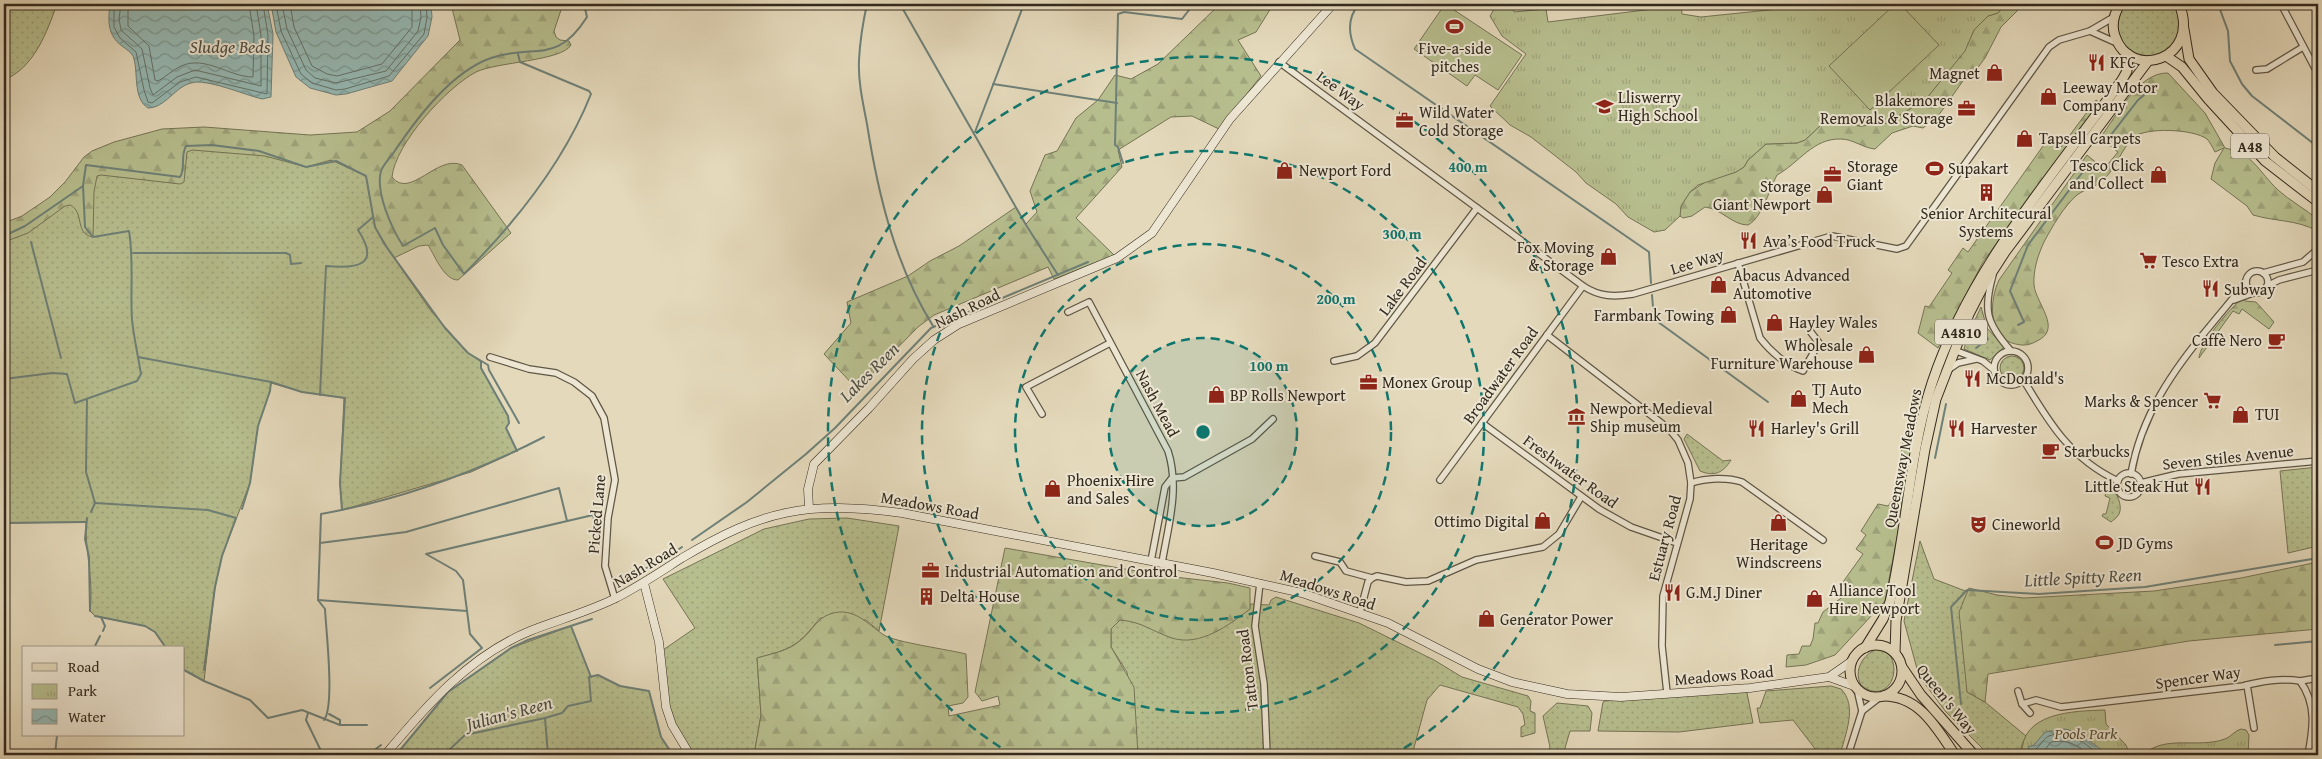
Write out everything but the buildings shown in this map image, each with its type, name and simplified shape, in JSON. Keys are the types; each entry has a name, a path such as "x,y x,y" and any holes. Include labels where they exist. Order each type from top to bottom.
{"main road":[{"name":"A48","path":"2179,4 2184,17 2184,29 2190,59 2213,93 2317,199"},
{"path":"2117,9 2114,35 2118,43 2128,54 2148,61 2166,56 2180,42 2184,29"},
{"name":"Queensway Meadows","path":"1865,648 1883,619 1890,602 1920,426 1932,382 1953,330 1966,303 2013,228 2122,80 2127,71 2128,54"},
{"name":"A48","path":"2166,56 2182,67 2208,100 2259,155 2317,199"},
{"name":"Queensway Meadows","path":"1897,657 1896,620 1925,449 1943,376 1969,314 1995,268 2148,61"},
{"path":"1881,646 1897,657 1902,668 1899,684 1894,690 1882,697 1872,697 1856,687 1851,678 1852,661 1865,648 1881,646"},
{"name":"Queen's Way","path":"1897,657 1906,675 1921,695 1974,755"},
{"name":"Queen's Way","path":"1882,697 1896,696 1913,703 1926,715 1955,755"}],"street":[{"name":"Nash Road","path":"385,755 435,697 461,673 495,648 529,631 584,612 615,598 739,527 784,512 809,508 808,489 814,464 869,408 913,359 934,340 959,324 1117,258 1152,233 1222,131 1279,62 1333,4"},
{"path":"2281,4 2318,74"},
{"name":"Lee Way","path":"1279,62 1583,286 1592,292 1618,297 1634,294 1832,236 1851,238 1898,249 1906,246 2049,48 2058,40 2090,31 2117,9"},
{"path":"2090,31 2118,43"},
{"path":"2256,70 2267,69 2303,47"},
{"name":"Lake Road","path":"1334,361 1356,356 1376,343 1477,208"},
{"path":"2131,474 2137,442 2153,406 2180,365 2253,272 2263,273 2303,262 2318,249"},
{"path":"1738,263 1760,338 1768,347 1797,369 1803,371 1819,343 1810,331"},
{"path":"1995,268 1988,292 1988,312 1991,326 2011,351 2018,353 2026,360 2028,370 2023,380 2014,384 2004,384 1997,378 1994,370 1995,362 1999,356 2011,351"},
{"path":"2230,303 2242,296 2263,291 2267,286 2278,280 2318,270"},
{"path":"2263,273 2268,280 2267,286"},
{"path":"2246,281 2248,289 2254,293"},
{"name":"Broadwater Road","path":"1440,480 1583,286"},
{"name":"Nash Mead","path":"1068,312 1089,302 1168,451 1172,463 1174,490 1162,563"},
{"path":"1953,330 1950,348 1978,359 1994,370"},
{"name":"Estuary Road","path":"1547,335 1669,428 1684,452 1691,483 1687,510 1669,569 1661,611 1667,693"},
{"path":"1042,414 1026,388 1110,343"},
{"name":"Picked Lane","path":"490,358 529,369 556,373 574,382 592,396 604,418 616,480 608,518 606,566 615,598"},
{"path":"1943,376 1958,363 1978,359"},
{"path":"2023,380 2074,452 2089,465 2118,482"},
{"path":"1172,478 1184,477 1252,439 1273,419"},
{"name":"Freshwater Road","path":"1482,424 1581,497 1616,519 1677,543"},
{"name":"Seven Stiles Avenue","path":"2141,483 2178,474 2318,462"},
{"path":"2125,474 2131,474 2138,477 2141,483 2137,495 2128,497 2119,492 2118,482 2125,474"},
{"name":"Nash Mead","path":"1151,561 1165,488 1172,478"},
{"path":"1691,483 1706,479 1729,479 1742,482 1824,540"},
{"path":"1360,612 1368,582 1377,576 1406,582 1428,581 1476,560 1543,547 1560,534 1581,497"},
{"name":"Meadows Road","path":"809,508 838,507 902,513 1162,563 1302,593 1360,612 1420,639 1478,669 1512,682 1567,694 1621,697 1750,688 1829,677 1852,661"},
{"path":"1315,556 1340,562 1346,571 1372,578"},
{"path":"644,583 659,642 666,707 672,724 690,755"},
{"name":"Tatton Road","path":"1260,583 1255,626 1264,684 1267,755"},
{"name":"Meadows Road","path":"1829,677 1856,687"},
{"name":"Spencer Way","path":"2022,704 2036,700 2061,707 2247,685 2285,678 2300,680 2318,678"},
{"path":"2300,680 2310,702 2316,737 2308,755"},
{"path":"2247,685 2254,728"},
{"path":"1848,755 1862,711 1856,687"},
{"path":"2018,692 2022,704 2030,713"},
{"path":"1862,711 1882,697"}],"green space":[{"path":"4,4 57,4 38,48 24,67 4,80"},
{"path":"451,4 563,4 554,31 556,37 560,40 569,41 571,45 555,55 485,69 464,79 437,103 412,133 402,149 395,164 392,177 399,183 415,180 443,165 453,163 462,165 511,233 458,280 453,279 444,272 428,245 419,246 394,258 375,227 366,176 331,160 306,167 265,156 192,150 187,152 184,182 180,184 97,176 94,192 93,237 84,232 75,208 70,205 65,206 28,233 4,242 4,223 22,216 50,197 65,182 84,157 92,151 114,142 162,129 204,127 310,135 357,132 390,111 460,40"},
{"path":"1220,4 1268,4 1271,8 1256,32 1238,40 1261,76 1219,129 1192,116 1171,117 1118,150 1122,167 1076,218 1114,255 1054,279 1048,267 934,315 918,327 857,389 824,354 851,323 847,302 908,276 930,261 959,246 1016,207 1026,224 1037,212 1030,191 1045,155 1057,151 1076,118 1098,100 1115,75 1131,79 1158,64"},
{"name":"Five-a-side pitches","path":"1445,4 1522,55 1498,90 1475,75 1467,86 1414,49"},
{"path":"1492,4 1513,4 1514,12 1546,9 1548,22 1661,8 1661,4 1681,4 1682,14 1701,17 1827,4 2005,4 1998,13 1988,16 1974,30 1965,51 1926,99 1887,123 1861,126 1830,122 1822,124 1805,140 1797,143 1766,144 1748,160 1744,167 1736,172 1698,185 1690,192 1681,206 1680,216 1665,230 1654,232 1628,217 1616,204 1586,183 1576,172 1531,137 1510,125 1490,106 1526,54 1502,36 1490,16 1493,11"},
{"path":"1895,4 1900,4 1939,45 1870,110 1829,66"},
{"path":"2005,4 2024,4 2001,27 1985,58 1973,74 1965,78 1938,116 1923,128 1913,126 1892,133 1875,149 1850,140 1841,139 1831,140 1814,147 1777,175 1761,210 1748,225 1705,207 1692,216 1683,218 1680,216 1681,206 1690,192 1707,181 1736,172 1744,167 1748,160 1766,144 1797,143 1805,140 1822,124 1830,122 1861,126 1887,123 1926,99 1964,51 1974,30 1988,16 1998,13"},
{"path":"2124,4 2173,4 2180,25 2177,41 2165,52 2150,56 2135,53 2123,44 2118,28"},
{"path":"2168,73 2205,113 2225,148 2243,154 2255,164 2278,190 2318,220 2318,231 2301,224 2253,215 2247,206 2211,179 2215,163 2224,148 2215,152 2207,139 2181,131 2170,130 2140,134 2129,142 2108,175 2097,184 2077,195 2059,217 2044,242 2034,274 2034,285 2046,316 2048,330 2044,336 2034,343 2019,345 2012,343 1998,332 1993,315 1994,297 1999,280 2087,155 2104,169 2118,152 2100,138 2129,97 2147,80 2157,75"},
{"path":"2096,100 2100,103 1983,262 1938,348 1918,333 1925,306 1929,307 1952,273 1948,270 1963,248 1968,252 2048,139 2061,147"},
{"path":"186,146 336,161 366,176 375,227 385,245 431,311 468,353 481,362 481,368 508,416 509,423 506,428 517,451 471,472 342,510 340,483 344,398 302,392 271,383 258,426 250,483 222,556 215,587 204,681 185,671 185,646 165,646 155,632 145,626 95,616 90,611 91,589 86,522 4,523 4,236 25,226 86,165"},
{"path":"2243,298 2245,301 2256,302 2274,322 2269,329 2242,309 2239,314 2233,311 2199,358 2210,335 2231,309"},
{"path":"1981,307 1987,328 2004,347 1990,360 1964,349 1967,337"},
{"path":"2012,356 2021,359 2024,368 2021,377 2012,380 2003,377 2000,368 2003,359"},
{"path":"1919,409 1919,421 1885,601 1835,655 1806,665 1786,667 1787,655 1799,654 1802,646 1810,646 1815,623 1818,623 1823,612 1854,588 1843,582 1863,554 1856,549 1866,535 1861,531 1878,504 1888,506 1894,498 1903,441"},
{"path":"1687,434 1723,461 1731,460 1718,473 1710,474 1700,471 1684,439"},
{"path":"2318,467 2318,546 2288,553 2280,471"},
{"path":"2111,487 2120,504 2120,511 2111,522 2102,516 2106,514 2110,498 2105,496 2106,491"},
{"path":"847,518 899,526 879,631 866,620 820,618 800,641 787,649 757,658 761,715 754,755 694,755 670,714 663,650 695,628 663,579 764,529 809,519"},
{"path":"1920,541 1934,579 1968,592 1967,692 1985,702 2026,736 2021,747 2022,755 1989,755 1946,712 1919,676 1904,621"},
{"path":"1005,548 1165,576 1228,583 1250,588 1250,609 1214,633 1193,640 1172,638 1128,621 1120,620 1111,629 1111,647 1134,687 1138,755 754,755 761,715 757,658 792,646 806,636 825,616 839,612 846,612 860,617 890,638 966,654 968,697 963,703 948,706 949,716 1000,705 998,696 982,701 975,692"},
{"path":"2318,562 2318,629 2189,641 1988,674 1985,702 1967,692 1959,612 1969,588 1997,595 2024,598 2154,591 2241,578"},
{"path":"1276,597 1359,623 1434,660 1462,677 1528,696 1531,701 1530,711 1535,713 1535,733 1521,737 1521,727 1525,725 1523,714 1518,707 1440,685 1427,700 1412,755 1138,755 1127,672 1111,647 1111,629 1120,620 1138,621 1172,638 1217,631 1250,609 1250,604 1269,605 1271,600"},
{"path":"571,626 591,677 598,675 620,686 649,691 661,737 673,755 396,755 448,692 511,648"},
{"path":"1877,649 1888,652 1894,669 1890,684 1878,691 1870,690 1861,685 1858,674 1861,664 1867,655"},
{"path":"1831,686 1841,689 1849,704 1849,721 1840,755 1815,755 1816,750 1793,720 1760,723 1757,708 1760,708 1766,691"},
{"path":"1747,693 1753,723 1679,732 1598,731 1603,702 1605,701"},
{"path":"1557,703 1588,706 1592,713 1590,731 1570,731 1563,755 1548,755 1550,747 1543,716"},
{"name":"Pools Park","path":"2105,710 2106,724 2126,745 2130,755 2022,755 2024,741 2030,730 2039,722 2065,713"},
{"name":"Pools Park","path":"2241,729 2246,730 2249,735 2248,755 2143,755 2161,745 2171,743 2214,742 2225,739"}],"water":[{"name":"Sludge Beds","path":"110,4 267,4 273,34 271,97 262,99 216,85 198,82 185,85 160,105 148,108 140,98 133,56 117,42 111,32 109,21"},
{"path":"271,4 431,4 432,17 428,36 392,81 336,95 310,88 296,77 276,32"},
{"path":"2065,729 2078,733 2113,755 2030,755 2028,747 2034,745 2045,732"}],"waterway":[{"path":"518,54 520,62 589,91 591,94 567,144 537,190 502,233 464,274 443,245 435,228 403,246 394,230 382,199 380,189 381,171 424,111 462,74 491,58 506,54 555,48 576,32 587,17 584,4"},
{"path":"867,4 860,46 859,76 877,177 898,254 908,279 933,326"},
{"path":"900,4 1026,225 1058,275"},
{"path":"975,132 1024,4"},
{"path":"1123,163 1118,147 1115,145 1118,14 1124,12 1182,19 1191,4"},
{"path":"1359,4 1352,15 1350,26 1355,49 1649,252 1651,283"},
{"name":"Little Spitty Reen","path":"2218,4 2228,31 2230,61 2242,84 2252,96 2318,147"},
{"path":"993,84 1117,103"},
{"path":"2151,90 2154,87"},
{"path":"2107,140 2144,95"},
{"path":"4,379 52,373 67,374 75,403 137,381 141,374 132,320 129,231 93,237 85,227 83,186 86,165 180,177 183,170 183,154 186,146 212,145 259,151 306,167 336,161 366,176 375,227 385,245 445,328 468,353 488,365 519,423"},
{"path":"2018,325 2024,322 2010,291 2028,245 2085,169"},
{"path":"4,236 25,226 83,186"},
{"path":"320,395 326,266 348,267 363,262 367,251 365,242 358,230 373,217"},
{"path":"31,242 61,358"},
{"path":"133,253 286,253 290,255 291,264 301,263"},
{"name":"Lakes Reen","path":"692,540 747,502 806,454 835,428 931,328 1088,262"},
{"path":"1652,295 1654,319 1768,402"},
{"path":"1976,348 1988,339"},
{"path":"138,357 271,382 302,392 345,398 340,483 342,510"},
{"path":"481,362 481,368 508,416 509,423 506,428 517,451"},
{"path":"242,509 250,483 258,426 270,391 271,382"},
{"path":"87,399 86,472 95,503 91,512"},
{"path":"1935,458 1946,404"},
{"path":"324,720 329,700 329,684 325,609 318,600 321,514 379,501 436,484 491,462 544,437"},
{"path":"320,543 406,532 559,488 567,521"},
{"path":"95,503 208,510 236,518 222,556 215,587 204,670"},
{"path":"430,688 482,648 470,634 463,580 456,571 426,554 593,515 598,536"},
{"path":"87,518 85,539 89,557 90,611"},
{"path":"4,523 86,522"},
{"path":"617,588 632,576 682,547"},
{"name":"Little Spitty Reen","path":"1961,704 1951,607 1967,590 2039,594 2145,587 2318,558"},
{"path":"318,600 467,611"},
{"path":"95,616 145,626 155,632 165,646"},
{"path":"101,617 105,626 103,631"},
{"path":"396,755 448,692 511,648 528,640 592,619"},
{"path":"571,626 591,677"},
{"path":"95,646 100,636"},
{"path":"2275,645 2318,641"},
{"path":"185,671 204,681 250,700 268,718 302,710 340,725 367,725"},
{"name":"Julian's Reen","path":"431,755 449,750 465,735 545,718 562,713 568,706 591,701 589,677 598,675 620,686 649,691 661,737 673,755"},
{"path":"308,713 306,720 323,755"},
{"path":"329,714 340,720 340,725"},
{"path":"545,718 548,755"},
{"path":"55,755 57,736"},
{"name":"Julian's Reen","path":"368,755 381,745"},
{"path":"934,753 945,755"}],"place":[{"name":"Five-a-side pitches","path":"1455,26"},
{"name":"KFC","path":"2096,62"},
{"name":"Magnet","path":"1994,73"},
{"name":"Leeway Motor Company","path":"2049,96"},
{"name":"Lliswerry High School","path":"1604,106"},
{"name":"Blakemores Removals & Storage","path":"1967,109"},
{"name":"Wild Water Cold Storage","path":"1405,121"},
{"name":"Tapsell Carpets","path":"2025,138"},
{"name":"Supakart","path":"1934,168"},
{"name":"Newport Ford","path":"1285,170"},
{"name":"Tesco Click and Collect","path":"2158,174"},
{"name":"Storage Giant","path":"1833,175"},
{"name":"Senior Architecural Systems","path":"1986,192"},
{"name":"Storage Giant Newport","path":"1825,195"},
{"name":"Ava’s Food Truck","path":"1749,241"},
{"name":"Fox Moving & Storage","path":"1608,256"},
{"name":"Tesco Extra","path":"2148,261"},
{"name":"Abacus Advanced Automotive","path":"1719,284"},
{"name":"Subway","path":"2210,289"},
{"name":"Farmbank Towing","path":"1728,315"},
{"name":"Hayley Wales","path":"1775,322"},
{"name":"Caffè Nero","path":"2276,340"},
{"name":"Wholesale Furniture Warehouse","path":"1867,354"},
{"name":"McDonald's","path":"1972,378"},
{"name":"Monex Group","path":"1368,382"},
{"name":"BP Rolls Newport","path":"1216,395"},
{"name":"TJ Auto Mech","path":"1798,398"},
{"name":"Marks & Spencer","path":"2212,401"},
{"name":"TUI","path":"2241,414"},
{"name":"Newport Medieval Ship museum","path":"1576,417"},
{"name":"Harley's Grill","path":"1757,428"},
{"name":"Harvester","path":"1957,428"},
{"name":"Starbucks","path":"2050,451"},
{"name":"Little Steak Hut","path":"2203,486"},
{"name":"Phoenix Hire and Sales","path":"1053,489"},
{"name":"Ottimo Digital","path":"1543,521"},
{"name":"Heritage Windscreens","path":"1779,522"},
{"name":"Cineworld","path":"1978,524"},
{"name":"JD Gyms","path":"2104,543"},
{"name":"Industrial Automation and Control","path":"931,571"},
{"name":"G.M.J Diner","path":"1672,592"},
{"name":"Delta House","path":"926,596"},
{"name":"Alliance Tool Hire Newport","path":"1815,599"},
{"name":"Generator Power","path":"1486,619"}]}
